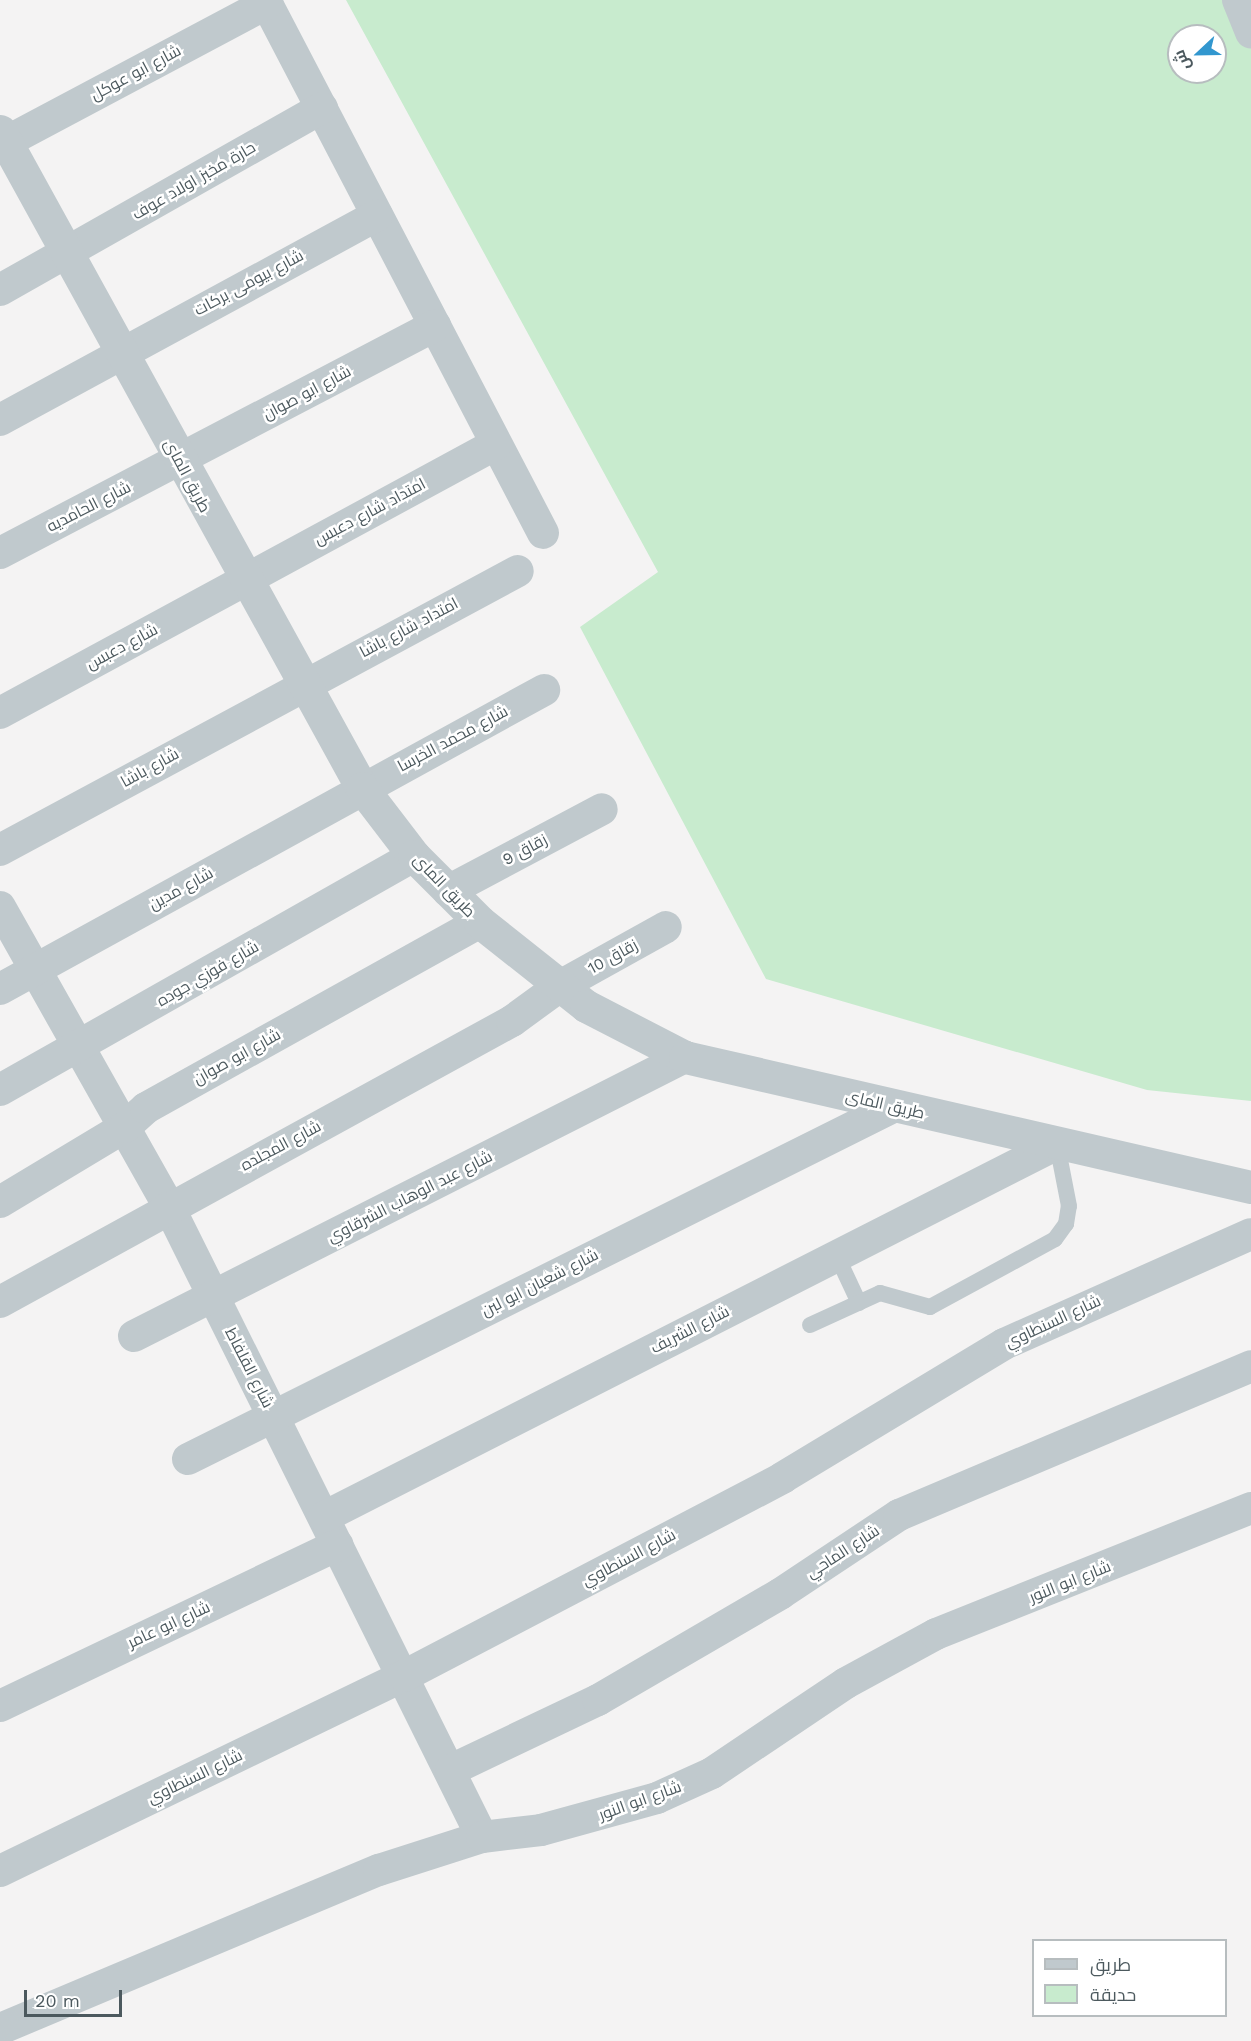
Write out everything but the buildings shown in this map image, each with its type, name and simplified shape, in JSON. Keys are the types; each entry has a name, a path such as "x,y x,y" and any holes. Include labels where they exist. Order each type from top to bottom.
{"street":[{"path":"1238,0 1251,33"},
{"path":"266,1 543,533"},
{"name":"شارع ابو عوكل","path":"5,147 266,1"},
{"name":"حارة مخبز اولاد عوف","path":"0,290 67,255 322,108"},
{"name":"طريق الماى","path":"5,147 121,351 300,685 362,788 414,856 480,922 560,987 614,1023 686,1057 893,1107 1251,1187"},
{"name":"شارع بيومى بركات","path":"0,420 121,351 377,214"},
{"name":"شارع ابو صوان","path":"179,460 435,326"},
{"name":"امتداد شارع دعبس","path":"245,580 496,444"},
{"name":"شارع الحامديه","path":"0,553 179,460"},
{"name":"امتداد شارع باشا","path":"300,685 518,571"},
{"name":"شارع دعبس","path":"0,712 245,580"},
{"name":"شارع باشا","path":"0,850 300,685"},
{"name":"شارع محمد الخرسا","path":"362,788 544,690"},
{"name":"شارع مدين","path":"0,989 362,788"},
{"name":"زقاق 9","path":"448,891 602,809"},
{"name":"شارع فوزي جوده","path":"0,1090 81,1047 414,856"},
{"name":"شارع القلفاط","path":"0,907 81,1047 169,1207 452,1770 482,1837"},
{"name":"شارع ابو صوان","path":"0,1202 125,1127 146,1108 480,922"},
{"name":"زقاق 10","path":"560,987 666,927"},
{"name":"شارع المجلده","path":"4,1291 169,1207 512,1022 560,987"},
{"name":"شارع عبد الوهاب الشرقاوي","path":"134,1336 686,1057"},
{"name":"شارع شعبان ابو لبن","path":"188,1458 893,1107"},
{"name":"شارع الشريف","path":"324,1517 1057,1144"},
{"name":"شارع السنطاوي","path":"0,1872 404,1676 782,1478 1004,1344 1251,1234"},
{"name":"شارع الماحي","path":"452,1770 598,1700 780,1594 899,1515 1251,1366"},
{"name":"شارع ابو النور","path":"0,2029 341,1884 482,1837 561,1825 657,1798 712,1773 846,1683 936,1634 1251,1508"},
{"name":"شارع ابو عامر","path":"0,1706 338,1545"}],"lane":[{"path":"810,1325 890,1292 930,1307 1055,1239 1066,1224 1069,1206 1057,1144"},
{"path":"837,1256 859,1303"}],"green space":[{"path":"346,0 1251,0 1251,1101 1147,1090 766,979 580,627 658,572"}]}
